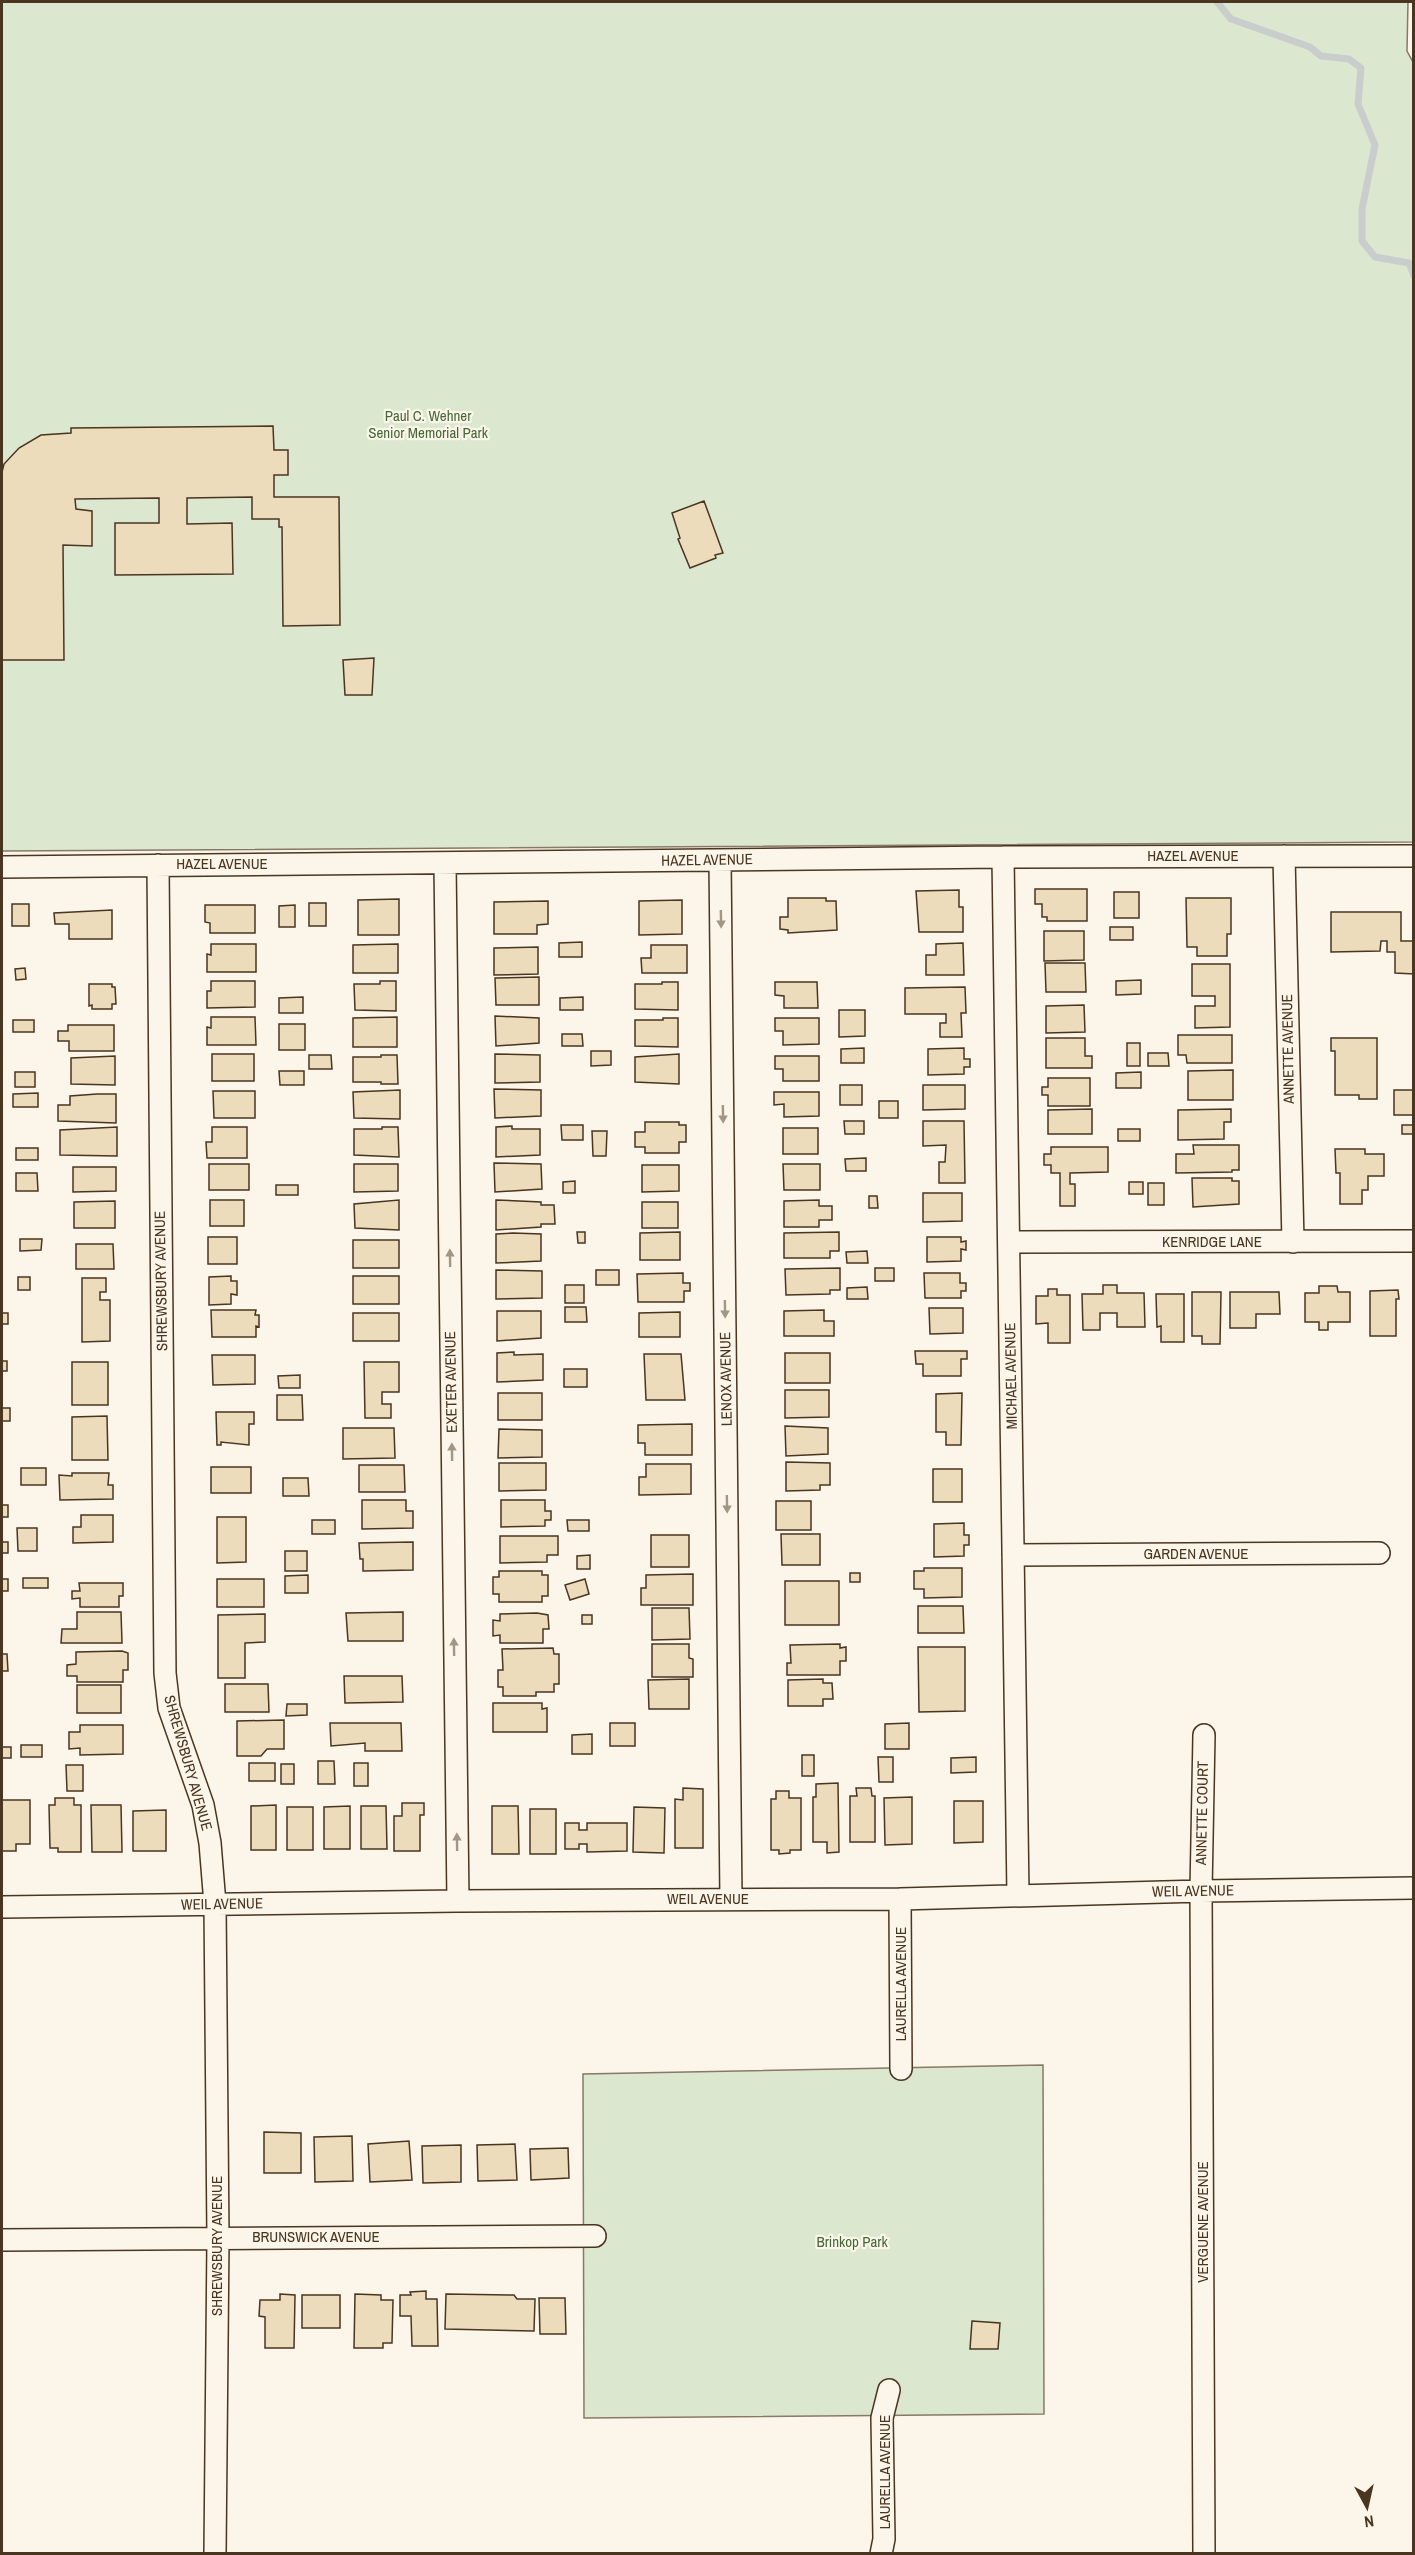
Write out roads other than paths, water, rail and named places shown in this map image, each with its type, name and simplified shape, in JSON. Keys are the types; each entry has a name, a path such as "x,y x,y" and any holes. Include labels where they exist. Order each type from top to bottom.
{"street":[{"name":"ANNETTE AVENUE","path":"1284,856 1293,1242"},
{"name":"HAZEL AVENUE","path":"2,867 1413,856"},
{"name":"MICHAEL AVENUE","path":"1003,858 1018,1895"},
{"name":"LENOX AVENUE","path":"720,860 731,1899"},
{"name":"EXETER AVENUE","path":"445,863 458,1901"},
{"name":"SHREWSBURY AVENUE","path":"158,865 165,1673 170,1708 203,1805 210,1843 215,1904 218,2238 215,2553"},
{"name":"KENRIDGE LANE","path":"1010,1242 1413,1241"},
{"name":"GARDEN AVENUE","path":"1013,1555 1379,1553"},
{"name":"ANNETTE COURT","path":"1201,1891 1204,1735"},
{"name":"WEIL AVENUE","path":"2,1907 458,1901 900,1899 1413,1888"},
{"name":"VERGUENE AVENUE","path":"1201,1891 1204,2553"},
{"name":"LAURELLA AVENUE","path":"900,1899 901,2069"},
{"name":"BRUNSWICK AVENUE","path":"2,2240 595,2236"},
{"name":"LAURELLA AVENUE","path":"881,2553 884,2539 882,2418 890,2390"}],"waterway":[{"path":"1217,2 1231,19 1310,47 1321,56 1349,59 1361,68 1358,104 1375,145 1362,209 1362,241 1375,257 1409,263 1414,276"}],"park label":[{"name":"Paul C. Wehner Senior Memorial Park","path":"428,424"},
{"name":"Brinkop Park","path":"852,2242"}]}
